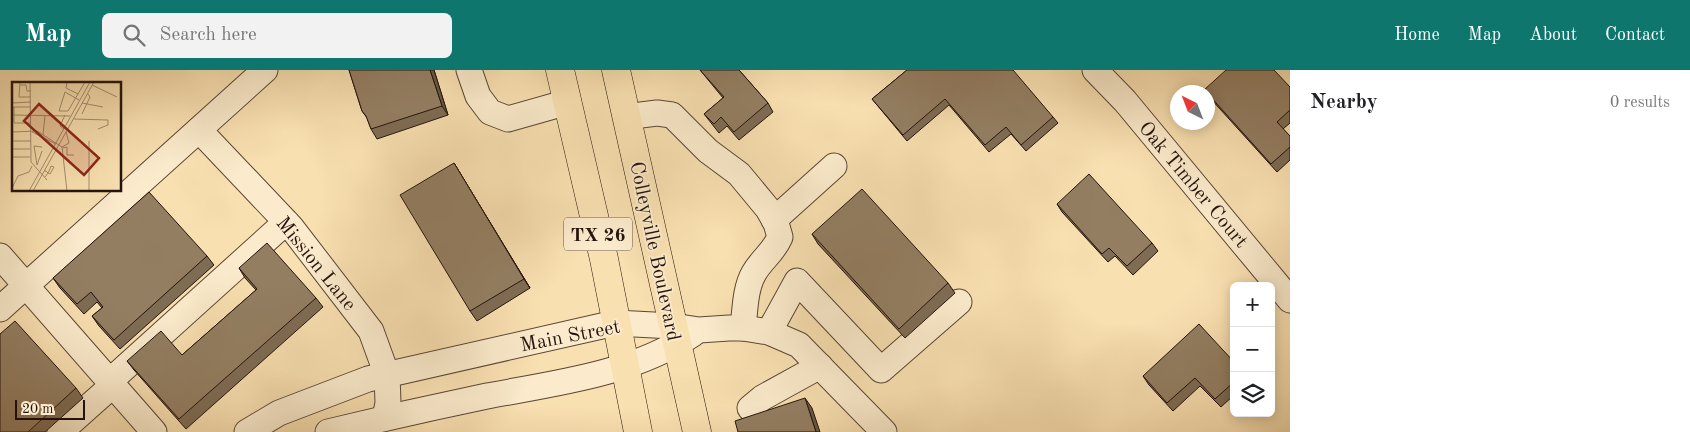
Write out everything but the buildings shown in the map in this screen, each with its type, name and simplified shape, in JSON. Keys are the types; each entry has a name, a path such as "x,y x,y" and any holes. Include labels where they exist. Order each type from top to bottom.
{"main road":[{"name":"TX 26","path":"560,70 604,259 615,323 638,432"},
{"name":"Colleyville Boulevard","path":"616,70 627,120 683,334 697,432"}],"street":[{"path":"0,309 265,70"},
{"path":"469,70 478,96 490,112 508,119 568,102"},
{"name":"Oak Timber Court","path":"1095,70 1125,101 1290,300"},
{"path":"627,120 641,115 658,113 672,115 708,151 738,174 768,209 780,237 774,250 753,275 747,294 743,328"},
{"name":"Mission Lane","path":"199,130 286,222 371,331 387,375 388,403 385,418"},
{"path":"774,220 834,166"},
{"path":"60,432 286,222"},
{"path":"0,256 154,432"},
{"path":"769,332 797,280 882,370 959,302"},
{"name":"Main Street","path":"247,432 279,413 368,379 615,323 683,334"},
{"path":"683,334 726,328 743,328 769,332 799,345 884,432"},
{"name":"Main Street","path":"328,432 432,407 581,378 625,367 683,334"},
{"path":"750,408 762,398 820,366"}]}
